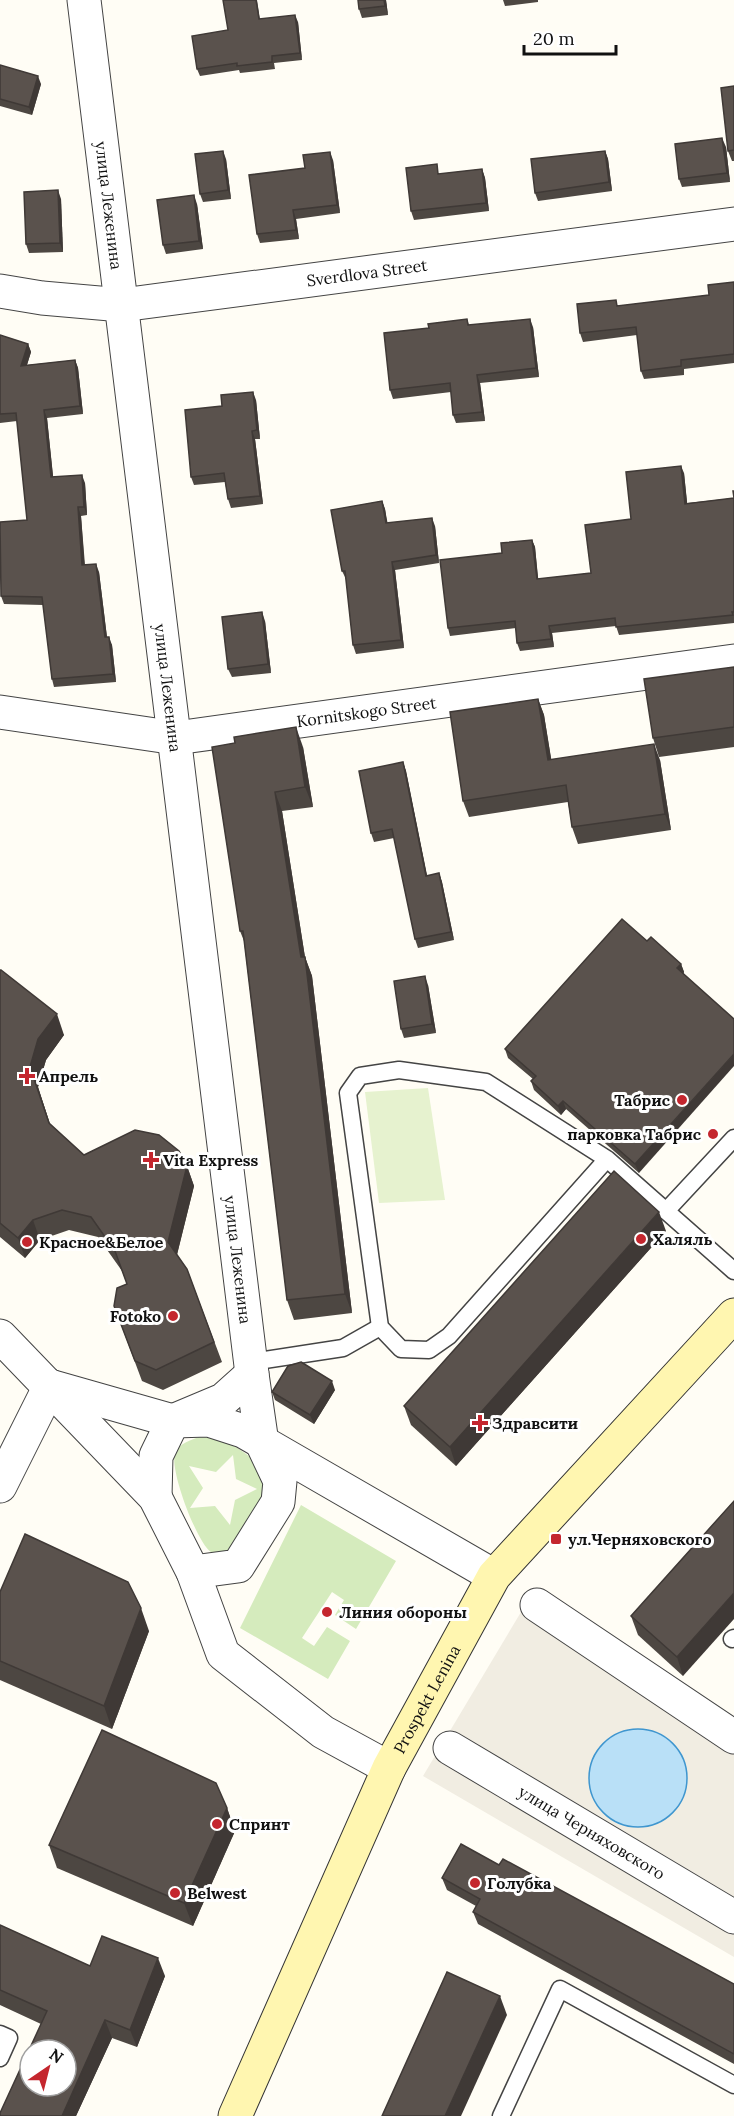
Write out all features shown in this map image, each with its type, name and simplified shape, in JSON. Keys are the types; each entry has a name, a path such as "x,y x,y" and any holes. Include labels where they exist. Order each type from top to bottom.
{"street":[{"name":"улица Леженина","path":"84,0 262,1443"},
{"name":"Sverdlova Street","path":"0,291 42,298 122,305 734,224"},
{"name":"Kornitskogo Street","path":"0,712 176,738 734,661"},
{"name":"Prospekt Lenina","path":"235,2116 388,1768 494,1576 734,1315"},
{"path":"0,1336 155,1497 193,1572 223,1654 323,1732 388,1768"},
{"path":"155,1497 156,1456 172,1421 223,1400 251,1368"},
{"path":"50,1386 172,1421 208,1420 243,1431 494,1576"},
{"path":"0,1486 50,1386"},
{"path":"193,1572 238,1566 278,1502 280,1481 262,1443"},
{"path":"537,1605 734,1737"},
{"name":"улица Черняховского","path":"450,1748 734,1917"}],"lane":[{"path":"607,1159 449,1336 429,1350 401,1349 380,1327 348,1093 360,1076 399,1070 486,1082 607,1159 734,1271"},
{"path":"666,1211 734,1138"},
{"path":"251,1368 343,1348 380,1327"},
{"path":"501,2116 560,1989 734,2085"},
{"path":"0,2034 9,2038 0,2058"}],"green space":[{"path":"428,1088 445,1200 379,1203 365,1092"},
{"path":"201,1436 219,1439 236,1447 252,1458 264,1472 264,1493 236,1547 220,1554 211,1552 205,1546 192,1521 176,1474 175,1453 183,1444","holes":["233,1455 236,1479 257,1489 235,1500 230,1525 215,1506 190,1508 203,1488 189,1466 216,1472"]},
{"path":"301,1505 396,1561 356,1629 335,1615 344,1600 332,1592 302,1638 314,1646 327,1627 350,1641 328,1679 240,1628"}],"shaded area":[{"path":"536,1587 734,1720 734,1957 423,1776"}],"water":[{"path":"638,1729 648,1730 665,1737 679,1751 686,1768 686,1788 679,1805 665,1819 648,1826 638,1827 628,1826 611,1819 597,1805 590,1788 589,1778 590,1768 597,1751 611,1737 628,1730"}],"building":[{"path":"223,0 256,0 259,19 295,15 300,53 272,56 272,62 237,66 237,63 197,69 192,36 228,30"},
{"path":"358,0 384,0 385,6 359,9"},
{"path":"0,65 38,76 29,107 0,99"},
{"path":"734,86 734,150 728,151 721,88"},
{"path":"722,138 727,173 679,179 675,144"},
{"path":"223,151 228,190 200,194 195,154"},
{"path":"605,151 609,182 535,193 531,159"},
{"path":"330,152 337,205 293,210 296,230 257,234 249,175 305,168 303,155"},
{"path":"437,164 438,174 482,169 486,203 411,211 406,168"},
{"path":"58,190 60,243 26,244 24,192"},
{"path":"194,195 199,241 163,245 157,200"},
{"path":"734,282 734,354 681,360 681,366 641,371 636,327 580,333 577,304 616,300 617,306 709,295 708,285"},
{"path":"467,319 468,325 530,319 536,368 477,375 482,412 453,415 450,383 390,390 384,333 429,328 428,324"},
{"path":"0,335 28,344 21,366 75,360 80,406 44,410 51,477 82,475 84,507 78,507 82,565 96,564 105,637 109,637 113,674 52,679 42,597 1,596 0,522 27,520 16,413 0,414"},
{"path":"253,392 257,430 252,431 260,496 228,499 224,473 191,477 185,410 222,406 221,395"},
{"path":"681,466 685,504 734,498 733,615 616,627 615,618 549,626 551,639 517,643 515,621 448,628 440,560 502,553 501,543 532,540 537,579 591,573 585,525 631,519 626,472"},
{"path":"382,501 386,523 432,518 436,555 392,562 401,640 353,645 345,571 342,571 331,510"},
{"path":"262,612 268,664 228,669 222,617"},
{"path":"734,667 734,727 653,738 644,679"},
{"path":"538,699 548,760 654,744 665,814 572,827 566,785 463,801 450,712"},
{"path":"296,727 305,787 275,792 301,957 305,957 345,1294 287,1300 243,931 240,931 212,747 235,743 234,737"},
{"path":"403,762 426,876 439,873 451,932 415,939 392,829 371,833 359,771"},
{"path":"622,919 647,941 651,937 681,964 677,968 734,1019 734,1054 635,1164 563,1101 558,1106 531,1081 536,1076 505,1049"},
{"path":"0,970 57,1014 38,1039 30,1067 49,1123 84,1155 135,1130 159,1135 179,1151 187,1166 168,1242 187,1269 214,1342 156,1370 135,1361 114,1306 117,1288 127,1284 115,1251 91,1217 62,1210 33,1220 18,1238 0,1223"},
{"path":"425,976 432,1024 401,1029 394,981"},
{"path":"614,1171 659,1212 450,1447 404,1406"},
{"path":"301,1362 332,1381 310,1415 272,1392 288,1366"},
{"path":"734,1501 734,1593 677,1657 631,1616"},
{"path":"25,1534 128,1582 141,1608 104,1706 0,1661 0,1592"},
{"path":"102,1730 216,1783 227,1808 184,1903 49,1845"},
{"path":"461,1844 499,1865 503,1859 734,1984 734,2054 473,1912 480,1899 442,1878"},
{"path":"0,1925 90,1966 102,1936 158,1958 130,2030 105,2020 78,2080 78,2038 35,2038 47,2011 0,1990"},
{"path":"447,1972 500,1996 445,2116 382,2116"},
{"path":"18,2074 18,2098 70,2098 62,2116 0,2116"}],"place":[{"name":"Апрель","path":"27,1076"},
{"name":"Табрис","path":"682,1100"},
{"name":"парковка Табрис","path":"713,1134"},
{"name":"Vita Express","path":"151,1160"},
{"name":"Халяль","path":"641,1239"},
{"name":"Красное&Белое","path":"27,1242"},
{"name":"Fotoko","path":"173,1316"},
{"name":"Здравсити","path":"480,1423"},
{"name":"ул.Черняховского","path":"556,1539"},
{"name":"Линия обороны","path":"327,1612"},
{"name":"Спринт","path":"217,1824"},
{"name":"Голубка","path":"475,1883"},
{"name":"Belwest","path":"175,1893"}]}
